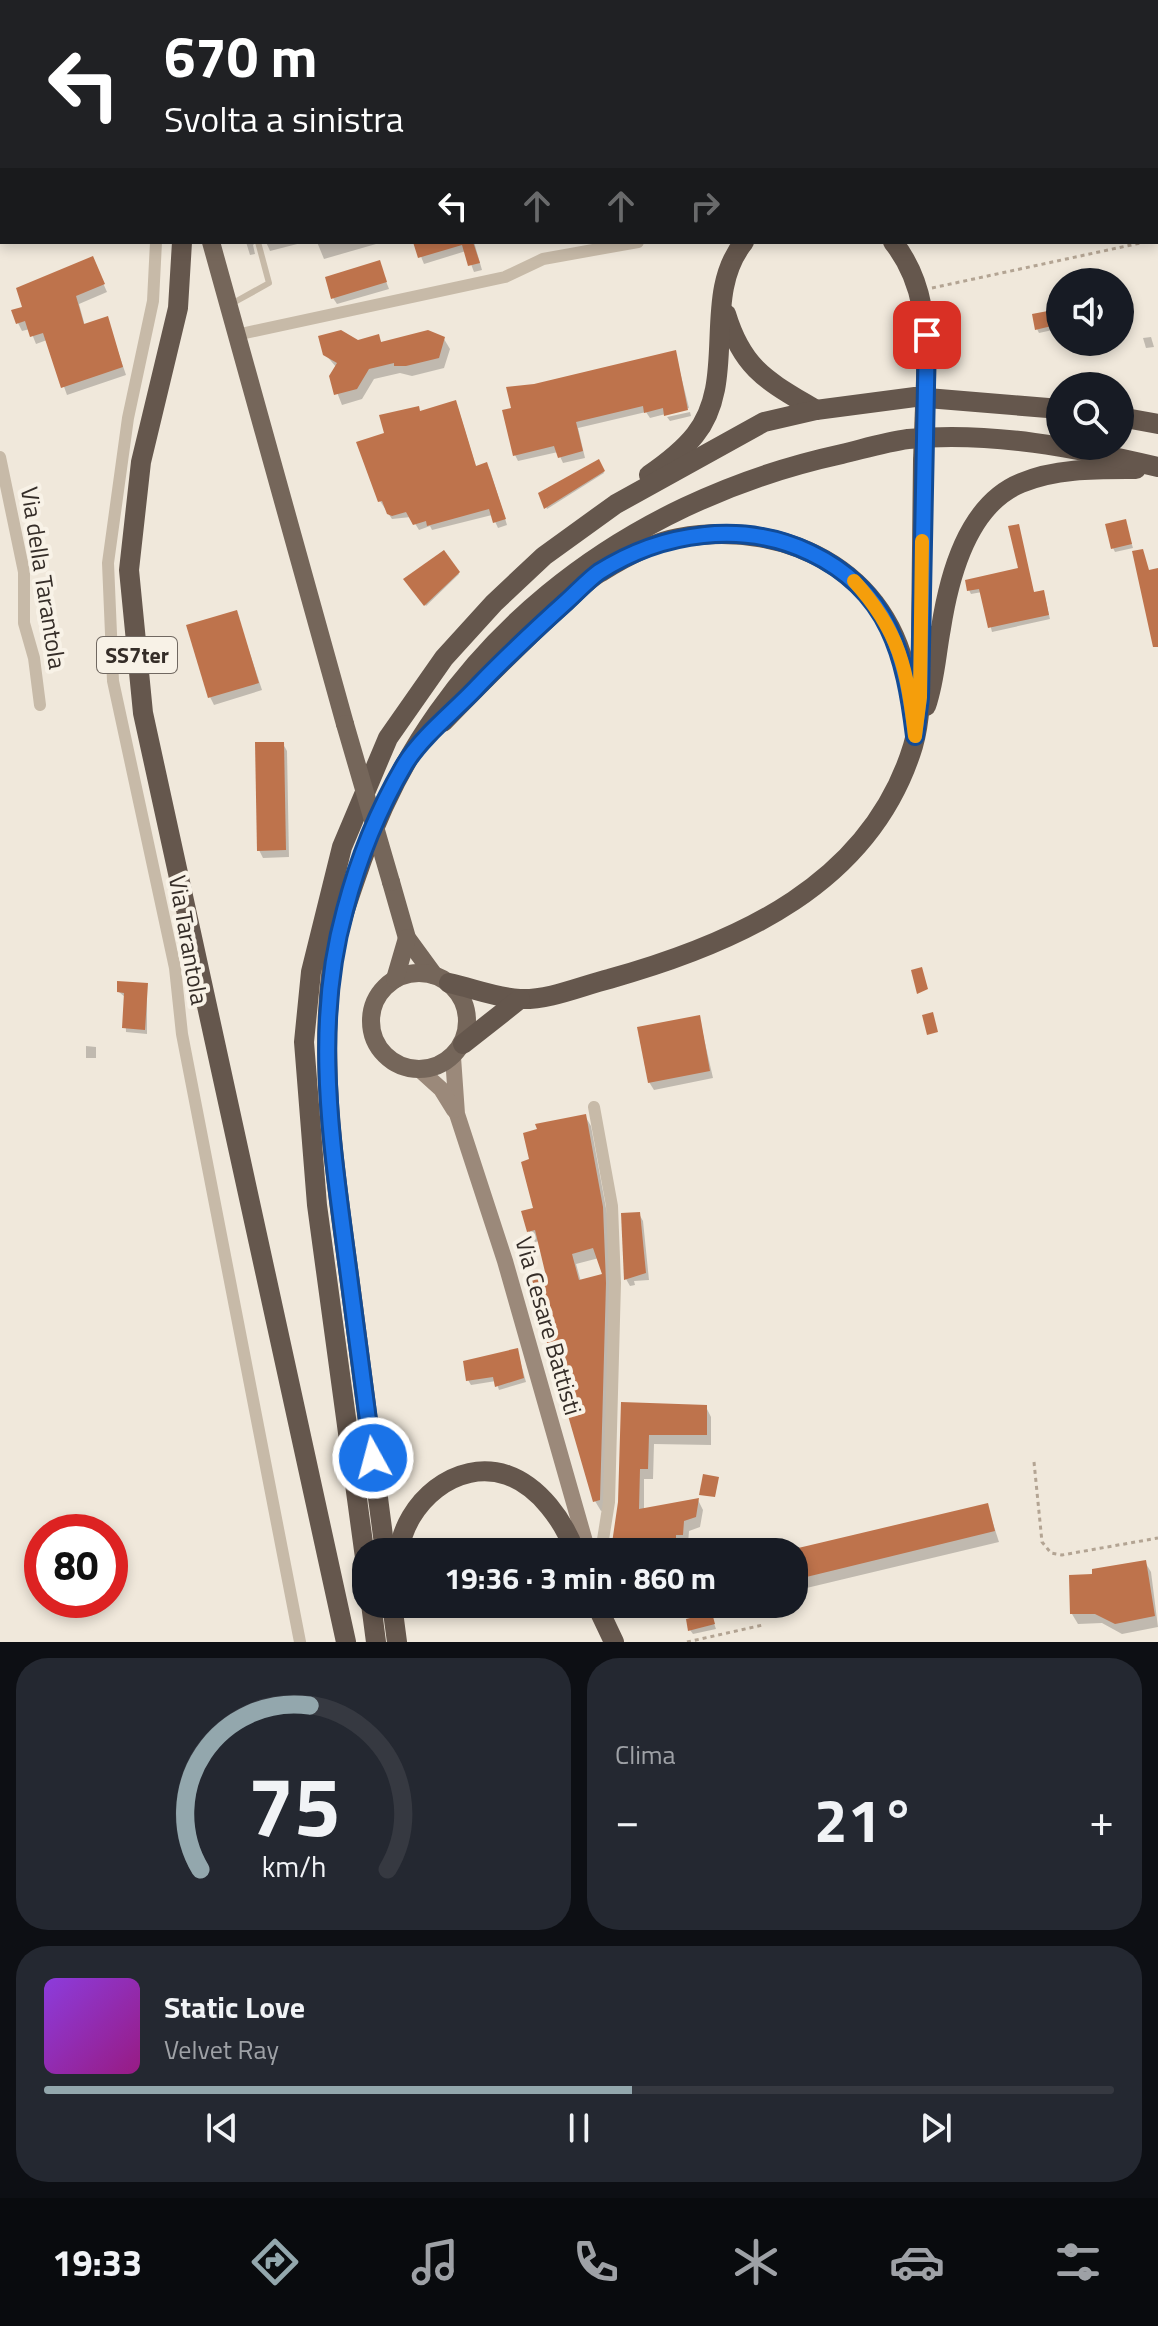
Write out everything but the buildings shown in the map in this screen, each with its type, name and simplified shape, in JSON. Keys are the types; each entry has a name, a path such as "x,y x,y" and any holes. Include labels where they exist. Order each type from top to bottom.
{"highway":[{"name":"SS7ter","path":"182,244 178,308 141,462 129,570 143,713 346,1642"},
{"path":"362,1538 309,1133 304,1042 311,972 342,847 388,738 444,658 494,603 544,556 616,504 696,434 709,408 718,366 725,277 743,244"},
{"path":"895,244 906,259 919,288 927,335 920,697 915,736"},
{"path":"722,303 745,360 773,384 816,410"},
{"path":"616,504 764,422 816,410 915,397 1046,408"},
{"path":"1134,420 1158,424"},
{"path":"383,1538 325,1071 332,961 345,907 368,841 407,760 452,693 499,637 570,575 665,514 744,481 807,462 907,439 1018,440 1158,468"},
{"path":"442,979 520,999 550,995 670,959 763,921 797,900 843,862 874,830 892,799 933,685 954,567 973,527 1019,483 1080,469 1158,468"},
{"path":"407,760 520,643 599,572 674,538 724,532 762,536 794,544 841,567 880,609 909,679 915,736"},
{"path":"458,1050 520,999"},
{"path":"403,1538 412,1511 433,1490 454,1478 479,1472 506,1475 531,1488 554,1512 568,1538"},
{"path":"373,1618 376,1642"},
{"path":"394,1618 398,1642"},
{"path":"398,1642 399,1618"},
{"path":"603,1618 614,1642"}],"main road":[{"path":"212,244 407,938 460,995 467,1011 468,1028 458,1050 438,1066 420,1070 390,1060 372,1034 374,1003 395,979 407,938"},
{"path":"395,979 415,973 442,979"},
{"name":"Via Cesare Battisti","path":"457,1114 458,1050"},
{"name":"Via Cesare Battisti","path":"420,1070 441,1089 457,1114 505,1261 584,1538"},
{"path":"607,1618 614,1642"}],"street":[{"name":"Via Tarantola","path":"156,244 153,301 128,418 108,563 113,681 175,968 182,1034 300,1642"},
{"path":"236,335 505,277 543,259 627,244"},
{"name":"Via della Tarantola","path":"0,457 24,572 24,623 34,658 40,705"},
{"path":"594,1107 612,1206 615,1283 609,1502 603,1538"}],"lane":[{"path":"229,306 269,283 259,244"}],"path":[{"path":"932,288 1136,244"},
{"path":"1034,1462 1042,1542 1051,1553 1062,1555 1158,1538"},
{"path":"687,1642 763,1625"}],"slow traffic":[{"path":"854,581 880,609 901,658 909,679 915,736 920,697 922,541"}],"route":[{"path":"373,1458 331,1146 325,1071 332,961 345,907 368,841 389,794 407,760 520,643 599,572 674,538 724,532 762,536 794,544 841,567 880,609 909,679 915,736 920,697 927,335"}]}
